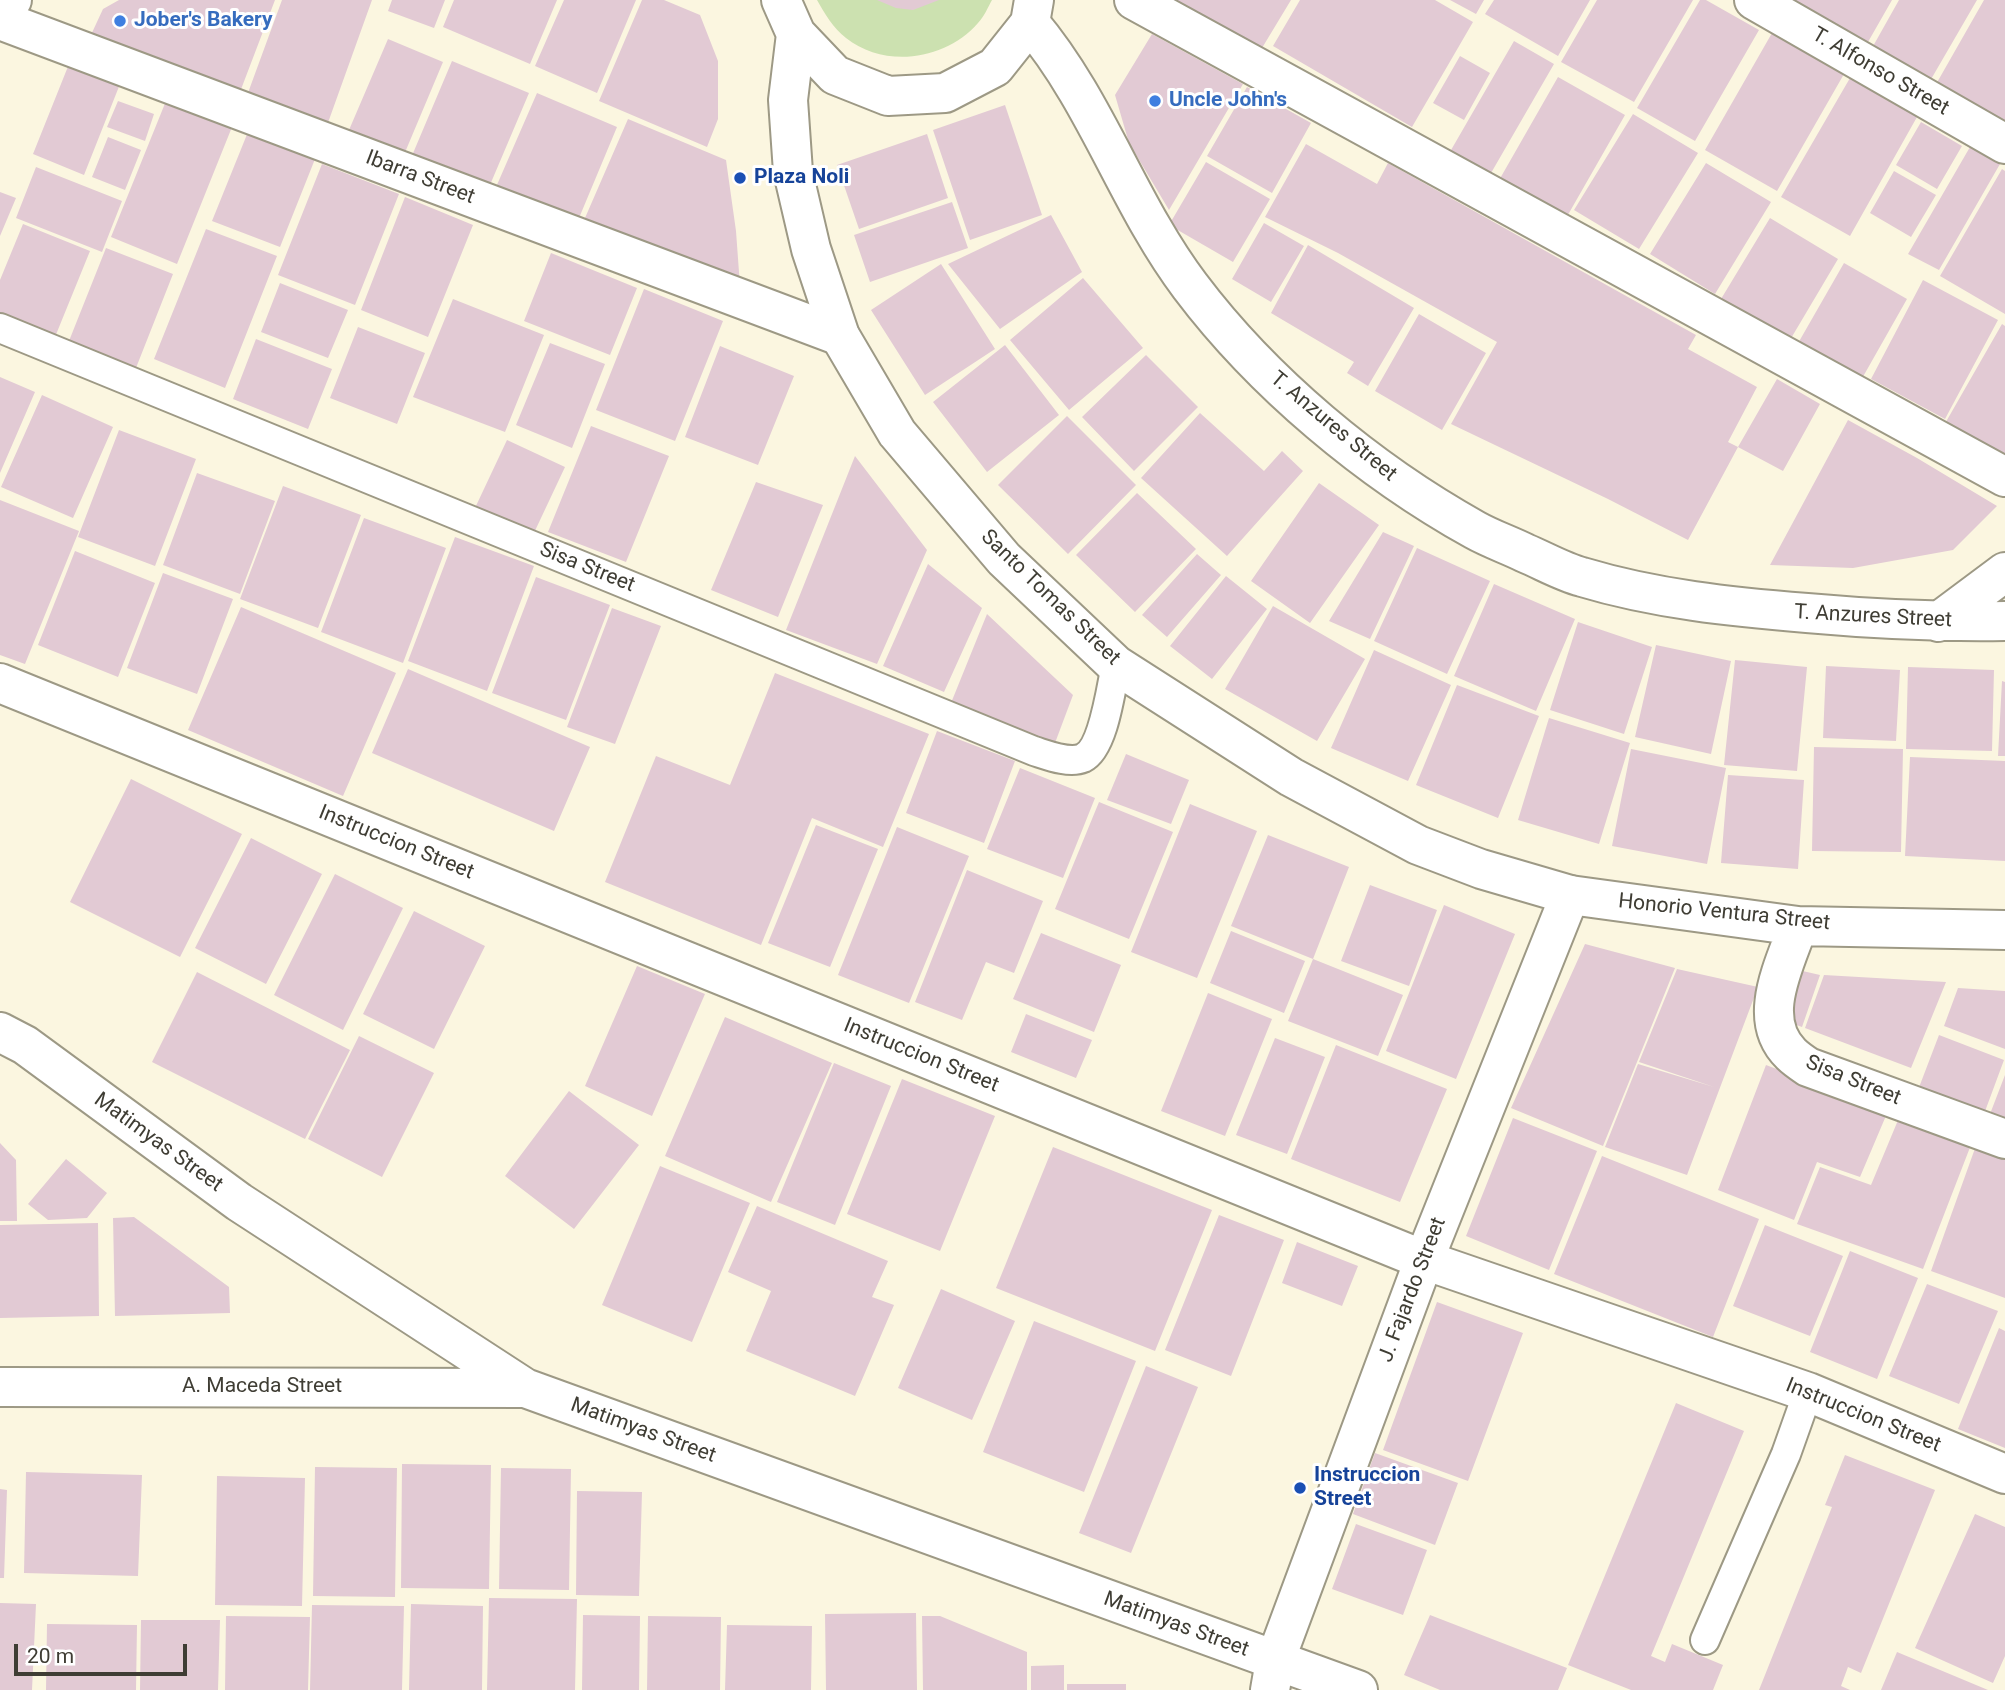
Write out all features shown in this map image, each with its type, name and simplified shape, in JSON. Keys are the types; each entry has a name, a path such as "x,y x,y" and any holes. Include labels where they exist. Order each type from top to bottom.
{"street":[{"path":"0,12 12,0"},
{"path":"1134,0 2005,477"},
{"name":"T. Alfonso Street","path":"1754,0 2005,144"},
{"path":"789,17 835,75 888,96 945,93 995,67 1032,11"},
{"name":"T. Anzures Street","path":"1032,11 1150,227 1189,285 1241,349 1380,471 1476,531 1578,576 1644,593 1741,608 1938,622 2005,621"},
{"name":"Santo Tomas Street","path":"789,17 789,100 793,172 811,249 840,337 897,433 1004,559 1116,665 1291,777 1418,845 1481,869 1570,895"},
{"name":"Ibarra Street","path":"0,20 840,337"},
{"path":"1938,622 2005,572"},
{"name":"Instruccion Street","path":"0,683 1424,1260 1808,1392 2005,1474"},
{"name":"Honorio Ventura Street","path":"1570,895 1798,926 2005,930"},
{"name":"J. Fajardo Street","path":"1273,1675 1424,1260 1570,895"},
{"name":"Sisa Street","path":"1798,926 1774,996 1774,1016 1778,1033 1790,1053 1808,1067 2005,1139"},
{"name":"Matimyas Street","path":"0,1032 25,1045 239,1202 524,1388 1273,1675 1358,1690"},
{"name":"A. Maceda Street","path":"0,1387 524,1388"}],"lane":[{"name":"Sisa Street","path":"0,328 1034,751 1071,759 1083,758 1095,746 1102,728 1116,665"},
{"path":"1705,1640 1786,1454 1808,1392"}],"green space":[{"path":"817,0 992,0 978,23 965,36 932,52 896,57 862,48 846,38 826,16"}],"building":[{"path":"119,0 275,0 240,92 90,37 103,9"},
{"path":"282,0 372,0 325,131 245,101"},
{"path":"392,0 445,0 434,28 388,11"},
{"path":"454,0 557,0 530,64 443,27"},
{"path":"564,0 636,0 597,93 535,66"},
{"path":"642,0 664,0 700,15 718,61 718,119 707,147 599,101"},
{"path":"877,0 939,0 913,10 896,8"},
{"path":"1175,0 1291,0 1262,48"},
{"path":"1300,0 1435,0 1473,22 1412,127 1273,46"},
{"path":"1450,0 1484,0 1476,14"},
{"path":"1494,0 1590,0 1558,56 1485,14"},
{"path":"1597,0 1693,0 1634,102 1561,62"},
{"path":"1700,0 1706,0 1759,30 1695,141 1637,108"},
{"path":"1795,0 1892,0 1868,42"},
{"path":"1899,0 1977,0 1930,81 1872,48"},
{"path":"1984,0 2005,0 2005,126 1935,86"},
{"path":"1772,33 1844,74 1777,191 1705,150"},
{"path":"1152,34 1243,84 1169,210 1129,143 1115,95"},
{"path":"388,39 443,62 398,169 343,144"},
{"path":"1514,41 1554,64 1487,180 1447,157"},
{"path":"1460,56 1490,73 1464,120 1433,103"},
{"path":"452,61 529,93 487,192 411,158"},
{"path":"69,64 120,84 84,175 33,154"},
{"path":"1558,77 1625,115 1565,220 1498,182"},
{"path":"1850,78 1917,117 1850,236 1781,197"},
{"path":"1247,87 1311,123 1272,193 1207,156"},
{"path":"537,93 617,127 574,230 493,194"},
{"path":"168,96 234,122 177,264 111,237"},
{"path":"118,101 154,114 145,141 107,127"},
{"path":"1005,105 1042,215 970,240 933,130"},
{"path":"1633,114 1698,153 1639,249 1574,210"},
{"path":"628,119 726,160 740,286 585,218"},
{"path":"252,122 319,149 280,247 212,221"},
{"path":"1921,122 1962,146 1937,189 1896,165"},
{"path":"927,134 948,198 859,229 837,165"},
{"path":"108,137 141,150 125,190 92,177"},
{"path":"1306,144 1377,184 1388,163 1696,335 1688,349 1757,387 1728,442 1738,447 1688,540 1451,424 1497,342 1338,253 1265,217"},
{"path":"1970,147 2000,164 1939,270 1908,254"},
{"path":"1206,162 1270,199 1233,262 1169,225"},
{"path":"1706,163 1771,202 1715,294 1650,254"},
{"path":"322,164 399,194 355,305 278,275"},
{"path":"36,167 122,201 102,252 16,218"},
{"path":"2002,169 2005,171 2005,314 1940,276"},
{"path":"1894,171 1936,195 1911,237 1870,213"},
{"path":"0,192 16,198 0,236"},
{"path":"405,197 473,225 428,337 361,310"},
{"path":"952,202 968,248 870,282 854,235"},
{"path":"1051,215 1082,272 1000,329 948,264"},
{"path":"1770,218 1838,259 1790,340 1721,299"},
{"path":"1264,223 1304,246 1271,302 1232,279"},
{"path":"23,224 90,251 55,337 0,315 0,280"},
{"path":"206,229 277,256 225,388 154,359"},
{"path":"1308,245 1414,308 1368,386 1347,373 1354,362 1271,313"},
{"path":"106,248 173,274 134,373 67,346"},
{"path":"551,253 637,288 610,355 524,321"},
{"path":"1844,263 1907,299 1860,382 1797,345"},
{"path":"941,264 995,349 925,395 871,310"},
{"path":"1083,278 1143,348 1069,410 1010,340"},
{"path":"1923,280 1998,320 1945,419 1871,379"},
{"path":"280,283 348,310 328,358 261,332"},
{"path":"644,289 723,321 675,441 596,410"},
{"path":"453,299 544,335 505,432 413,397"},
{"path":"1419,314 1486,353 1442,430 1375,391"},
{"path":"2002,324 2005,326 2005,462 1943,427"},
{"path":"358,327 425,353 397,424 330,398"},
{"path":"256,339 332,369 308,429 233,399"},
{"path":"550,343 605,364 572,448 516,425"},
{"path":"1005,345 1059,415 987,472 933,402"},
{"path":"720,346 794,376 758,465 685,437"},
{"path":"1146,355 1198,407 1134,471 1082,417"},
{"path":"0,377 35,392 0,473"},
{"path":"1777,379 1820,404 1783,471 1738,447"},
{"path":"42,395 113,427 73,518 1,487"},
{"path":"1200,413 1264,471 1282,451 1303,471 1227,556 1141,478"},
{"path":"1067,416 1136,485 1068,554 998,485"},
{"path":"1848,420 1997,506 1953,550 1853,568 1770,565"},
{"path":"591,426 669,456 626,562 548,532"},
{"path":"119,430 196,459 155,566 78,537"},
{"path":"507,440 565,467 533,535 475,508"},
{"path":"855,456 927,550 877,664 786,630"},
{"path":"197,473 275,501 240,594 163,565"},
{"path":"756,482 823,505 778,617 711,590"},
{"path":"1319,483 1379,525 1310,623 1251,581"},
{"path":"283,486 361,515 318,628 240,599"},
{"path":"1137,493 1196,549 1135,612 1076,555"},
{"path":"0,500 79,531 25,664 0,655"},
{"path":"364,518 446,548 403,663 321,632"},
{"path":"1383,532 1414,546 1370,639 1329,621"},
{"path":"455,537 534,566 487,691 408,661"},
{"path":"1417,548 1490,581 1447,674 1374,641"},
{"path":"75,551 155,583 118,677 38,645"},
{"path":"1197,554 1221,575 1167,637 1142,615"},
{"path":"928,564 982,608 944,692 883,666"},
{"path":"163,573 233,599 197,694 127,668"},
{"path":"1226,576 1267,609 1212,679 1170,646"},
{"path":"536,577 610,605 566,720 492,693"},
{"path":"1494,584 1575,619 1536,711 1454,676"},
{"path":"1273,606 1365,659 1317,741 1225,689"},
{"path":"241,607 396,673 343,796 188,730"},
{"path":"612,608 661,626 615,744 567,727"},
{"path":"987,614 1073,695 1055,743 951,703"},
{"path":"1578,622 1652,647 1624,734 1550,710"},
{"path":"1656,645 1731,661 1711,754 1635,737"},
{"path":"1374,650 1451,685 1408,781 1331,748"},
{"path":"1735,660 1807,667 1797,771 1724,765"},
{"path":"1826,666 1900,670 1896,741 1823,738"},
{"path":"1908,667 1994,670 1992,751 1906,749"},
{"path":"408,669 590,747 554,831 372,753"},
{"path":"775,673 929,734 883,847 812,818 761,945 605,882 656,756 730,785"},
{"path":"2002,681 2005,682 2005,756 1998,756"},
{"path":"1457,685 1539,716 1498,818 1416,785"},
{"path":"1549,718 1630,743 1599,844 1518,820"},
{"path":"937,731 1015,761 984,843 906,813"},
{"path":"1814,747 1903,749 1901,852 1812,851"},
{"path":"1631,749 1726,768 1707,864 1612,846"},
{"path":"1126,754 1189,780 1171,824 1107,800"},
{"path":"1910,757 2005,761 2005,861 1905,856"},
{"path":"1020,768 1095,798 1063,878 987,849"},
{"path":"1728,775 1804,780 1798,869 1721,863"},
{"path":"131,779 242,834 180,957 70,902"},
{"path":"1099,802 1173,832 1129,939 1055,909"},
{"path":"1190,804 1257,831 1197,978 1131,952"},
{"path":"816,825 878,849 830,967 768,943"},
{"path":"897,827 969,856 909,1003 838,975"},
{"path":"1268,835 1349,867 1313,959 1231,926"},
{"path":"251,838 322,874 266,984 195,948"},
{"path":"967,870 1043,901 1014,973 986,962 962,1020 915,1002"},
{"path":"335,874 403,908 343,1030 274,995"},
{"path":"1370,885 1437,910 1409,986 1341,961"},
{"path":"1444,905 1515,934 1456,1079 1386,1051"},
{"path":"414,911 485,946 434,1049 363,1014"},
{"path":"1231,931 1305,961 1284,1013 1210,983"},
{"path":"1041,933 1121,965 1094,1032 1013,999"},
{"path":"1585,944 1675,968 1603,1146 1511,1108"},
{"path":"1313,959 1403,995 1378,1056 1288,1021"},
{"path":"637,966 705,994 652,1116 585,1086"},
{"path":"1677,969 1758,987 1687,1175 1605,1147 1638,1064 1714,1087 1639,1062"},
{"path":"1794,969 1820,975 1802,1027 1775,1017"},
{"path":"197,972 350,1050 305,1139 152,1062"},
{"path":"1824,975 1946,982 1911,1068 1805,1028"},
{"path":"1958,988 2005,991 2005,1049 1944,1026"},
{"path":"1208,993 1272,1019 1225,1136 1161,1111"},
{"path":"1026,1014 1092,1040 1076,1078 1011,1052"},
{"path":"725,1017 832,1063 771,1202 665,1156"},
{"path":"1939,1035 2004,1060 1984,1114 1918,1090"},
{"path":"359,1036 434,1073 382,1177 308,1139"},
{"path":"1275,1038 1325,1057 1287,1154 1236,1135"},
{"path":"1336,1045 1447,1089 1400,1202 1291,1159"},
{"path":"834,1063 891,1086 835,1225 777,1202"},
{"path":"1766,1065 1888,1111 1860,1177 1817,1162 1794,1220 1718,1190"},
{"path":"2005,1075 2005,1120 1990,1114"},
{"path":"902,1079 995,1116 940,1251 847,1214"},
{"path":"569,1091 639,1145 574,1229 505,1176"},
{"path":"1901,1113 1974,1137 1923,1269 1797,1224 1820,1167 1871,1185"},
{"path":"1513,1118 1597,1151 1549,1270 1466,1236"},
{"path":"1978,1140 2005,1150 2005,1298 1931,1271"},
{"path":"0,1143 16,1160 17,1221 0,1221"},
{"path":"1053,1147 1212,1210 1155,1351 996,1288"},
{"path":"1602,1156 1759,1219 1713,1337 1554,1274"},
{"path":"66,1159 107,1193 87,1218 48,1220 28,1204"},
{"path":"660,1166 750,1203 692,1342 602,1305"},
{"path":"757,1206 888,1261 872,1297 894,1305 855,1396 746,1351 771,1291 728,1272"},
{"path":"1219,1215 1284,1240 1231,1376 1165,1350"},
{"path":"134,1217 229,1287 230,1313 115,1316 113,1218"},
{"path":"98,1223 99,1316 0,1318 0,1225"},
{"path":"1765,1225 1843,1256 1810,1336 1733,1306"},
{"path":"1297,1242 1358,1266 1342,1306 1282,1283"},
{"path":"1850,1251 1918,1278 1877,1379 1810,1352"},
{"path":"1927,1284 1998,1311 1959,1404 1889,1376"},
{"path":"941,1289 1015,1321 972,1420 898,1388"},
{"path":"1437,1302 1523,1333 1468,1481 1383,1450"},
{"path":"1034,1321 1136,1361 1084,1492 983,1452"},
{"path":"1999,1328 2005,1331 2005,1448 1958,1429"},
{"path":"1146,1366 1198,1387 1131,1553 1079,1533"},
{"path":"1676,1403 1744,1431 1651,1656 1665,1662 1672,1644 1723,1665 1713,1690 1631,1690 1568,1665"},
{"path":"1375,1453 1458,1483 1435,1545 1353,1514"},
{"path":"1845,1455 1935,1490 1861,1673 1848,1667 1841,1686 1850,1690 1759,1690 1832,1507 1825,1505"},
{"path":"402,1464 491,1465 489,1589 401,1588"},
{"path":"315,1467 397,1468 395,1597 313,1596"},
{"path":"501,1468 571,1469 569,1590 499,1589"},
{"path":"26,1472 142,1475 138,1576 24,1573"},
{"path":"217,1476 305,1478 302,1606 215,1605"},
{"path":"0,1489 7,1490 4,1578 0,1578"},
{"path":"577,1491 642,1492 639,1596 576,1595"},
{"path":"1975,1514 2005,1527 2005,1656 1993,1683 1915,1648"},
{"path":"1356,1524 1427,1550 1403,1615 1332,1589"},
{"path":"489,1598 577,1599 575,1690 487,1690"},
{"path":"0,1603 36,1604 32,1690 0,1690"},
{"path":"411,1604 483,1606 482,1690 409,1690"},
{"path":"312,1605 404,1606 402,1690 310,1690"},
{"path":"916,1613 917,1690 826,1690 825,1614"},
{"path":"583,1615 640,1616 639,1690 582,1690"},
{"path":"1430,1615 1567,1668 1558,1690 1440,1690 1404,1675"},
{"path":"226,1616 310,1617 308,1690 225,1690"},
{"path":"648,1616 721,1617 720,1690 647,1690"},
{"path":"922,1616 940,1616 1027,1652 1027,1690 923,1690"},
{"path":"141,1620 220,1620 218,1690 140,1690"},
{"path":"47,1624 137,1625 136,1690 46,1690"},
{"path":"727,1625 812,1626 811,1690 725,1690"},
{"path":"1897,1652 1988,1690 1881,1690"},
{"path":"1064,1665 1064,1690 1031,1690 1031,1666"},
{"path":"1067,1684 1126,1684 1126,1690 1067,1690"}],"place":[{"name":"Jober's Bakery","path":"120,21"},
{"name":"Uncle John's","path":"1155,101"},
{"name":"Plaza Noli","path":"740,178"},
{"name":"Instruccion Street","path":"1300,1488"}]}
